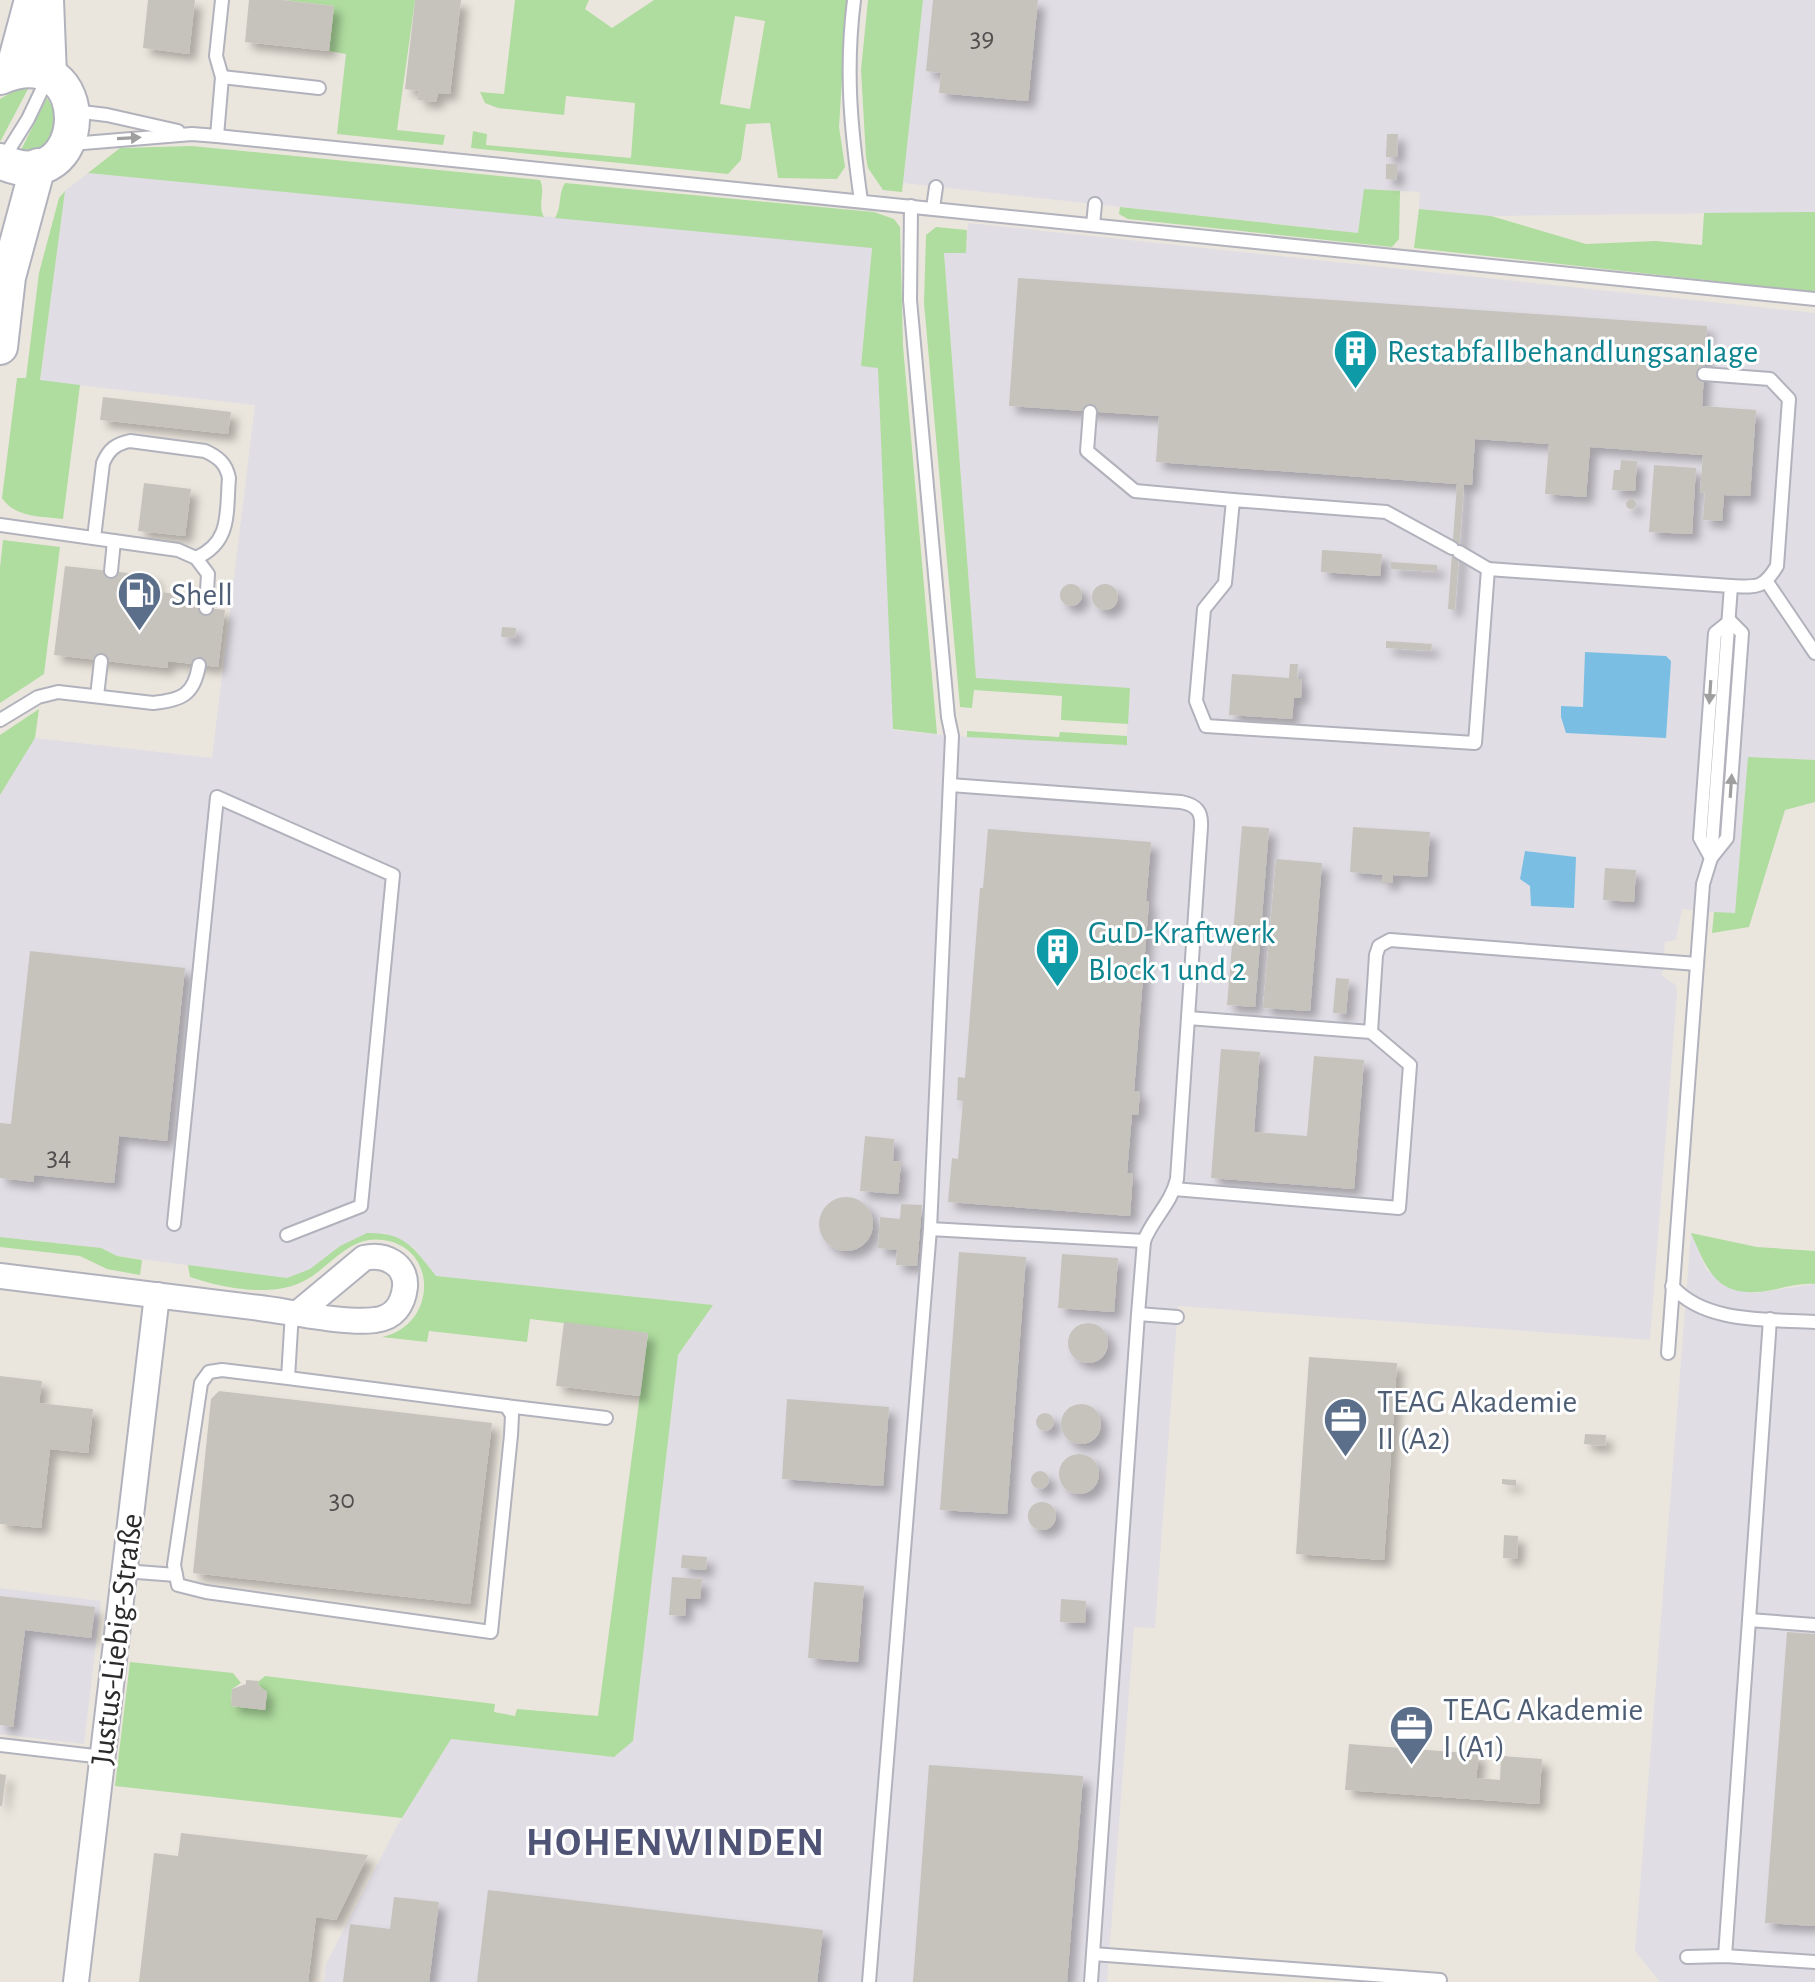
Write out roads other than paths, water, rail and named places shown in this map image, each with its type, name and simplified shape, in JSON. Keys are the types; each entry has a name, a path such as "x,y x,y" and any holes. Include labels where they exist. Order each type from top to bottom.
{"main road":[{"path":"6,74 32,0"},
{"path":"46,0 49,76"},
{"path":"6,74 25,70 49,76 69,97 73,111 72,134 59,154 38,166 25,168 1,162 8,277"},
{"path":"0,347 8,277 38,166"}],"street":[{"path":"0,1276 295,1312"},
{"name":"Justus-Liebig-Straße","path":"76,1982 157,1295"}],"lane":[{"path":"217,136 222,77 216,56 222,0"},
{"path":"854,0 849,86 851,135 861,201"},
{"path":"1,162 28,119 49,76"},
{"path":"222,77 319,88"},
{"path":"73,111 107,115 192,134"},
{"path":"67,144 192,134 217,136 1815,299"},
{"path":"933,208 936,187"},
{"path":"1093,225 1095,204"},
{"path":"869,1982 930,1229 952,736 910,300 911,206"},
{"path":"1090,412 1087,451 1135,491 1386,512 1488,569 1755,587 1767,582 1777,566 1789,399 1770,379 1704,374"},
{"path":"94,538 103,463 112,448 130,441 205,451 222,462 229,478 220,541 212,551 196,558"},
{"path":"1233,500 1225,583 1204,609 1196,701 1206,726 1475,743 1488,569"},
{"path":"0,525 178,550 196,558 208,574 206,608"},
{"path":"111,571 114,541"},
{"path":"1767,582 1815,653"},
{"path":"1668,1353 1703,884 1711,858 1727,838 1742,633 1730,621 1731,586"},
{"path":"1711,858 1700,838 1715,633 1730,621"},
{"path":"97,696 101,661"},
{"path":"0,720 49,693 68,692 153,703 181,698 197,679 199,665"},
{"path":"950,785 1181,802 1200,813 1178,1168 1174,1189 1144,1241 1091,1982"},
{"path":"174,1224 217,797 393,875 361,1206 287,1235"},
{"path":"1371,1032 1376,955 1379,946 1390,940 1697,964"},
{"path":"1174,1189 1399,1208 1410,1065 1371,1032 1188,1018"},
{"path":"930,1229 1144,1241"},
{"path":"1672,1286 1683,1298 1703,1309 1815,1322"},
{"path":"288,1378 295,1312"},
{"path":"1138,1314 1177,1317"},
{"path":"1725,1956 1770,1319"},
{"path":"506,1406 512,1415 511,1435 491,1632 206,1592 178,1585 174,1565 201,1383 209,1372 222,1370 606,1418"},
{"path":"124,1571 176,1575"},
{"path":"1749,1620 1815,1625"},
{"path":"0,1745 103,1757"},
{"path":"1093,1954 1440,1980"},
{"path":"1687,1957 1725,1956 1815,1962"}],"water":[{"path":"1585,652 1666,656 1671,661 1666,738 1566,733 1561,706 1583,707"},
{"path":"1525,851 1576,857 1574,908 1531,906 1530,886 1520,879"}],"place":[{"name":"Restabfallbehandlungsanlage","path":"1356,390"},
{"name":"Shell","path":"140,633"},
{"name":"GuD-Kraftwerk Block 1 und 2","path":"1057,989"},
{"name":"TEAG Akademie II (A2)","path":"1346,1458"},
{"name":"TEAG Akademie I (A1)","path":"1412,1766"}],"district":[{"name":"HOHENWINDEN","path":"676,1841"}]}
